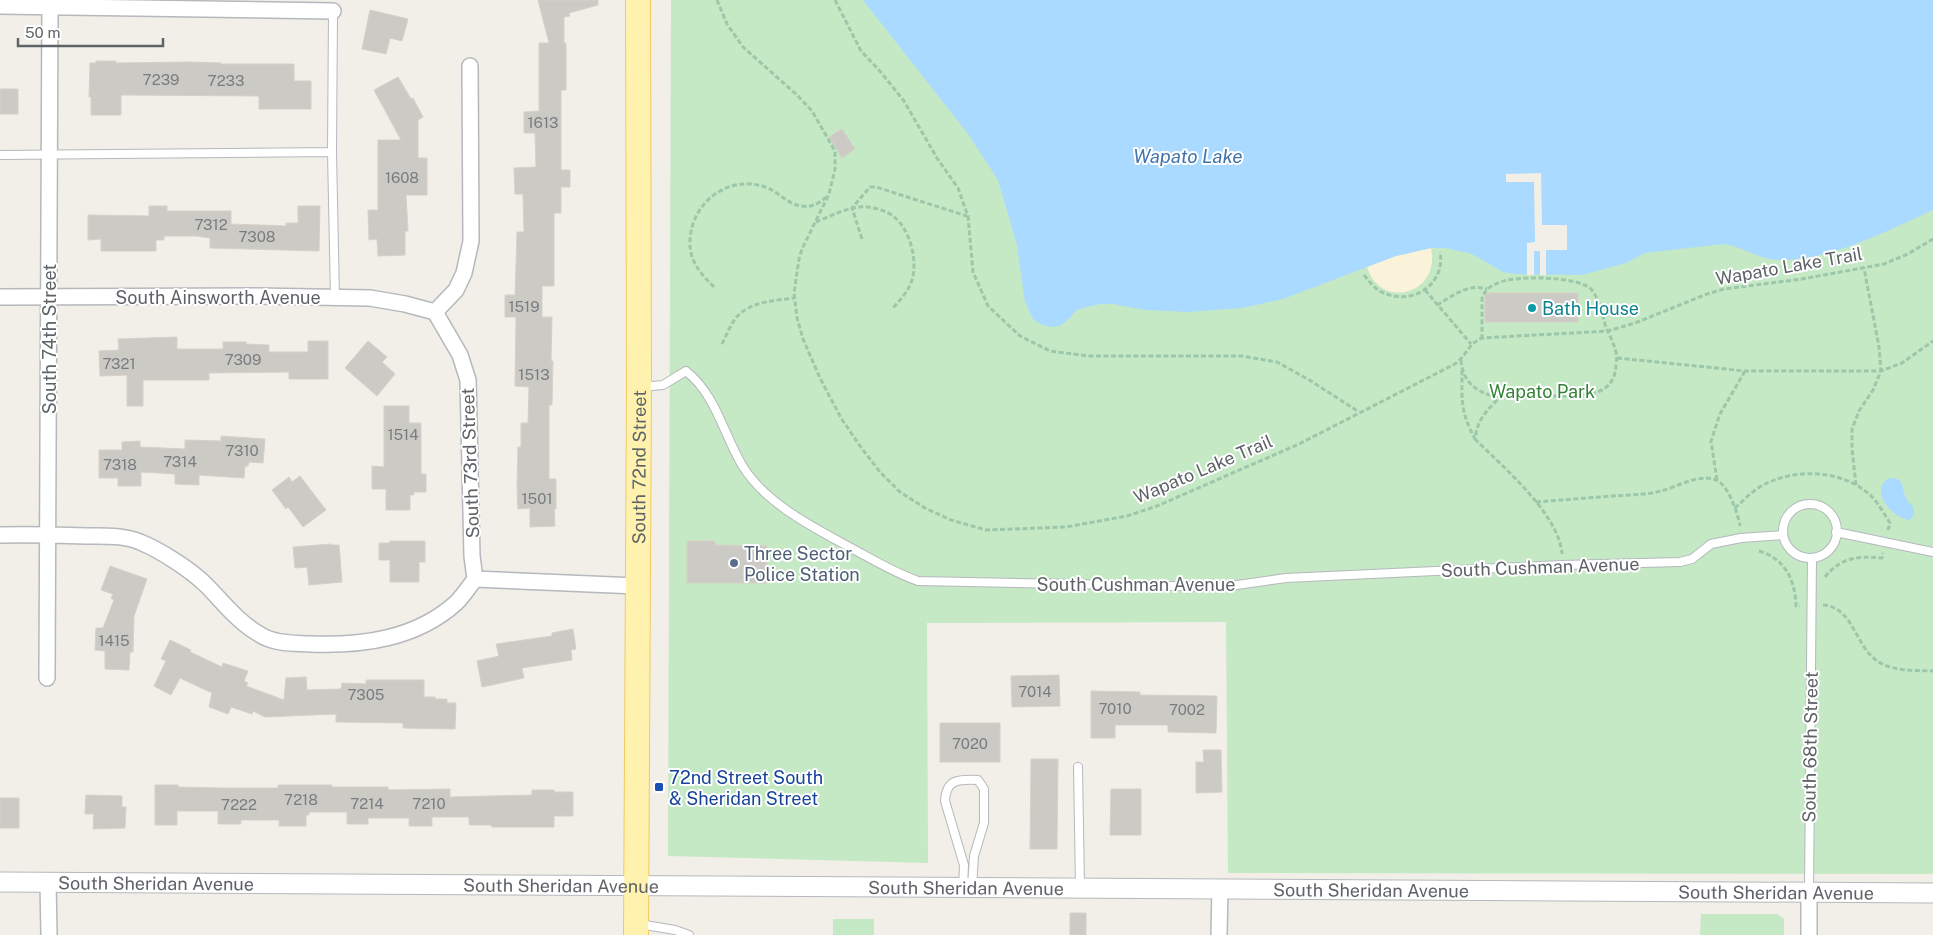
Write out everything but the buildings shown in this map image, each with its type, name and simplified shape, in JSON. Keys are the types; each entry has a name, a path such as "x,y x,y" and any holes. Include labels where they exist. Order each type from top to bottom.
{"main road":[{"name":"South 72nd Street","path":"636,929 639,388 638,0"}],"street":[{"path":"0,6 49,4 332,11"},
{"name":"South 74th Street","path":"47,678 49,4"},
{"path":"435,312 456,290 464,273 471,242 470,66"},
{"name":"South Ainsworth Avenue","path":"0,297 256,296 370,298 405,304 435,312"},
{"name":"South 73rd Street","path":"435,312 460,355 468,380 472,556 475,579"},
{"path":"0,535 110,536 138,541 158,550 204,583 234,614 253,630 270,640 286,643 362,643 391,638 410,631 437,616 456,602 475,579 637,586"},
{"name":"South Sheridan Avenue","path":"0,882 636,884 1933,894"},
{"path":"48,882 49,935"},
{"path":"1219,935 1220,888"},
{"name":"South 68th Street","path":"1809,893 1809,935"}],"lane":[{"path":"332,11 332,152 336,298"},
{"path":"0,155 332,152"},
{"name":"South Cushman Avenue","path":"639,388 663,385 686,371 697,380 716,409 743,467 774,500 802,520 899,574 918,581 1223,587 1286,578 1563,565 1680,562 1692,559 1712,544 1741,538 1783,535"},
{"path":"1807,504 1823,508 1830,514 1834,520 1836,532 1833,545 1828,552 1812,558 1796,555 1785,542 1783,525 1792,511 1807,504"},
{"path":"1836,532 1933,552"},
{"name":"South 68th Street","path":"1809,893 1812,558"},
{"path":"1078,767 1080,887"},
{"path":"966,779 978,780 984,789 984,823 967,887 964,865 945,801 949,786 955,781 966,779"},
{"path":"636,929 675,930 688,935"}],"path":[{"name":"Wapato Lake Trail","path":"717,0 727,24 743,47 801,99 812,112 835,152 836,161 829,194 799,259 794,284 797,318 820,378 841,418 880,472 900,492 925,508 951,520 986,530 1074,526 1127,516 1158,506 1299,444 1461,360"},
{"path":"835,0 861,51 904,101 937,158 958,188 968,216 973,272 988,306 1020,336 1050,352 1088,356 1242,356 1277,362 1311,381 1359,413"},
{"path":"714,287 698,271 691,255 690,242 691,226 696,215 710,196 732,185 744,184 771,189 792,203 802,206 816,204 829,194"},
{"path":"852,208 870,187 876,187 968,216"},
{"path":"815,222 852,208 867,206 893,216 904,230 911,245 914,267 912,280 907,291 892,309"},
{"path":"852,208 862,240"},
{"name":"Wapato Lake Trail","path":"1470,344 1482,338 1608,331 1724,289 1802,280 1884,264 1908,254 1933,239"},
{"path":"1364,275 1377,289 1389,295 1408,296 1419,294 1435,280 1440,270 1442,261 1440,252"},
{"path":"1856,484 1852,429 1859,411 1873,390 1881,371 1879,347 1864,268"},
{"path":"1425,290 1470,344 1461,360 1462,366 1467,381 1474,388 1486,394 1500,397 1581,396 1599,393 1610,385 1616,370 1616,351 1596,298 1590,289 1583,284 1571,281 1519,279 1504,281 1488,289 1484,292 1482,298 1482,338"},
{"path":"1437,305 1455,294 1477,286 1488,289"},
{"path":"722,344 735,319 746,309 764,302 794,298"},
{"path":"1617,358 1745,371 1881,371 1902,363 1933,341"},
{"path":"1462,366 1462,407 1465,420 1475,439 1542,508 1561,542 1563,565"},
{"path":"1745,371 1720,414 1711,442 1717,480 1724,486 1735,508 1742,550 1760,551 1772,556 1783,566 1792,579 1796,590 1796,606 1812,606"},
{"path":"1475,439 1476,428 1481,419 1500,397"},
{"path":"1735,508 1764,484 1804,474 1820,474 1856,484 1871,496 1890,523 1882,558 1852,557 1842,561 1824,578"},
{"path":"1536,502 1642,494 1660,491 1696,480 1717,480"},
{"path":"1820,599 1820,605 1828,606 1844,614 1868,653 1876,661 1892,668 1933,671"}],"green space":[{"name":"Wapato Park","path":"671,0 1933,0 1933,874 1228,873 1226,622 927,623 928,863 668,856"},
{"path":"1701,914 1777,914 1784,919 1784,935 1700,935"},
{"path":"833,919 874,919 874,935 833,935"}],"sand":[{"path":"1431,248 1432,264 1427,277 1418,286 1407,292 1395,292 1383,288 1373,280 1367,266 1396,256"}],"water":[{"name":"Wapato Lake","path":"863,0 1933,0 1933,210 1857,243 1816,256 1797,259 1771,259 1723,244 1645,253 1626,263 1582,275 1515,274 1503,272 1472,254 1446,248 1431,248 1396,256 1283,299 1242,308 1188,312 1144,310 1112,304 1100,304 1076,310 1060,326 1052,327 1042,325 1033,319 1025,302 1017,245 998,180 968,134"},
{"path":"1890,478 1900,481 1907,500 1913,507 1914,515 1909,520 1895,514 1884,502 1881,488"}],"pier":[{"path":"1541,173 1542,225 1567,225 1567,250 1546,250 1546,275 1540,275 1540,251 1534,251 1534,275 1527,275 1527,243 1535,242 1534,182 1506,182 1506,174"}],"place":[{"name":"Bath House","path":"1532,308"},
{"name":"Three Sector Police Station","path":"734,563"},
{"name":"72nd Street South & Sheridan Street","path":"659,787"}]}
